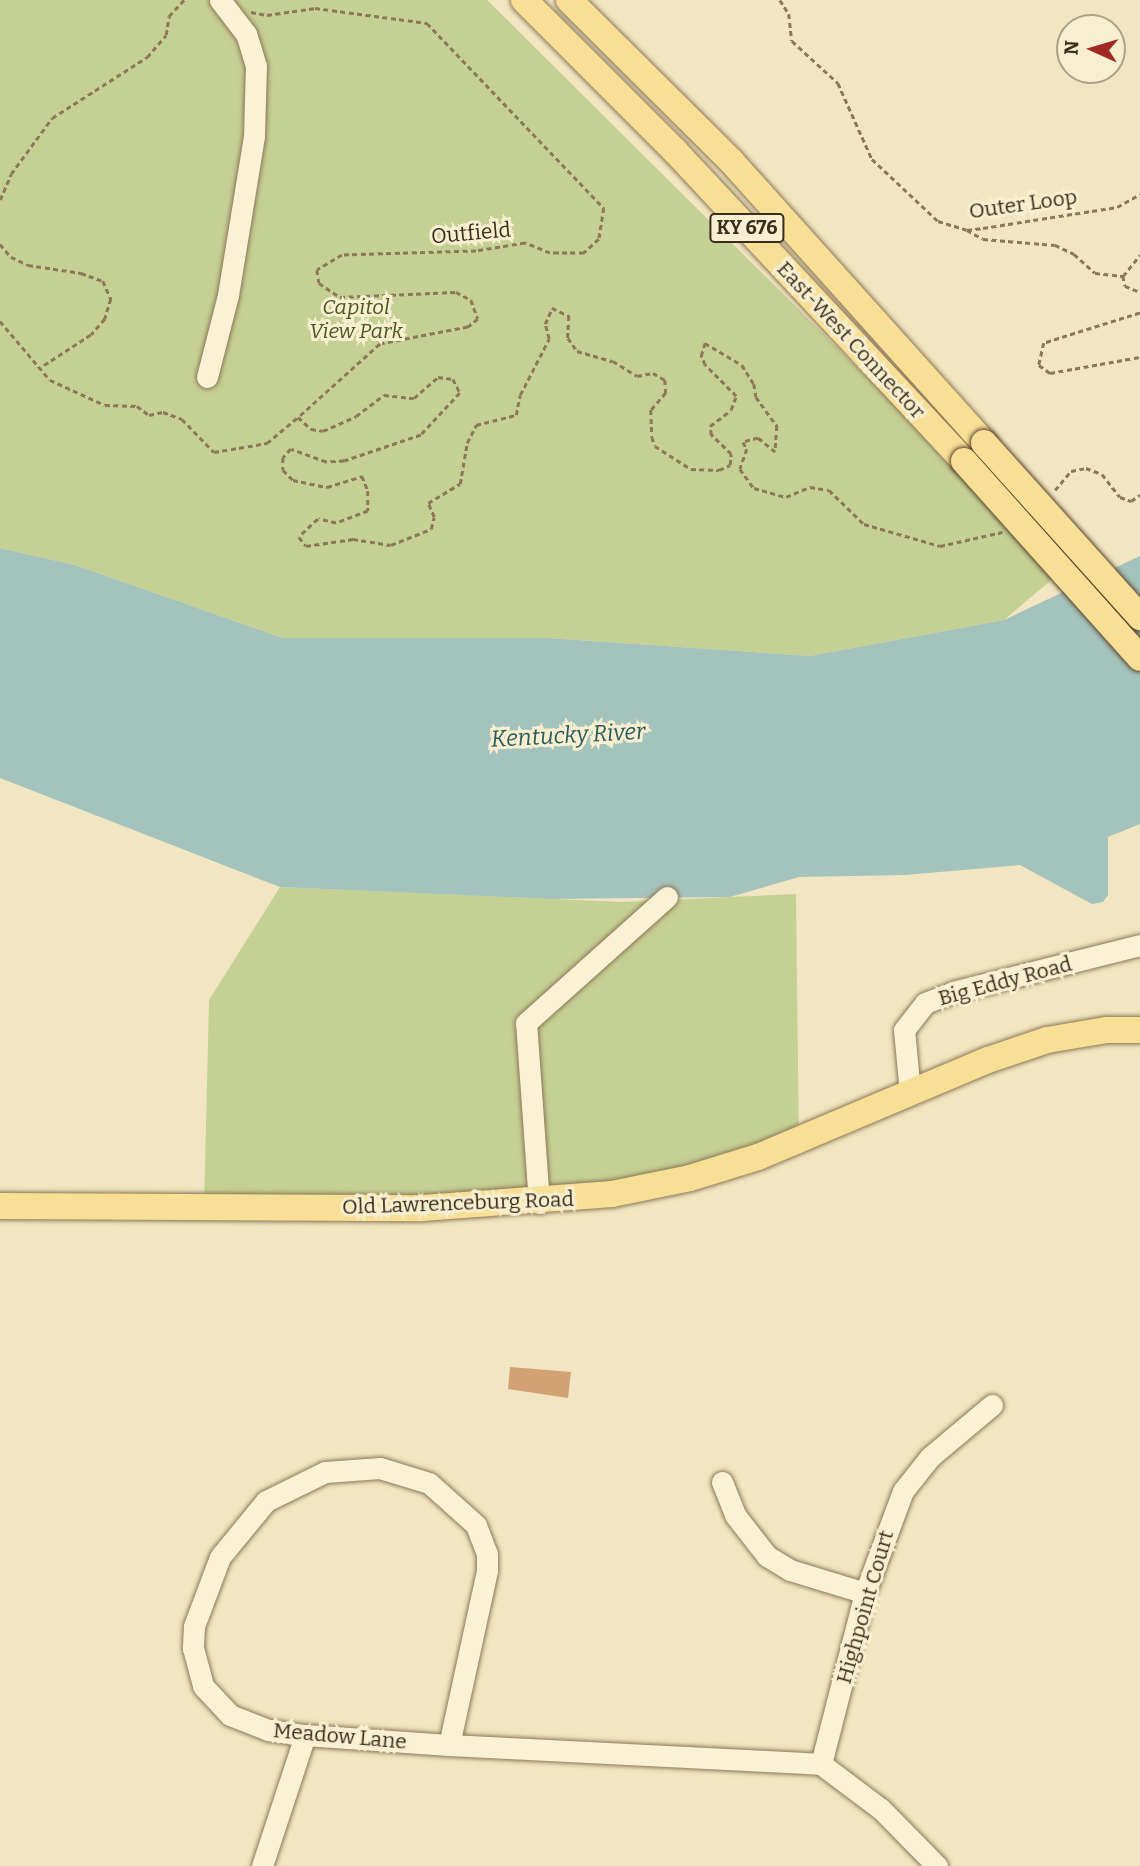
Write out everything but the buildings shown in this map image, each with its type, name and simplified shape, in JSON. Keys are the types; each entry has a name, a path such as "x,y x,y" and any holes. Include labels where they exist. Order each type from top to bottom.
{"main road":[{"name":"East-West Connector","path":"524,0 675,151 964,461 1140,658"},
{"name":"East-West Connector","path":"569,0 732,162 1140,617"},
{"name":"Old Lawrenceburg Road","path":"0,1206 339,1209 539,1203 612,1194 703,1175 791,1144 910,1093 1048,1040 1107,1030 1140,1030"}],"street":[{"path":"207,377 228,295 254,136 256,66 246,34 224,4"},
{"path":"539,1203 526,1023 667,897"},
{"name":"Big Eddy Road","path":"910,1093 904,1031 925,1003 953,992 1140,945"},
{"name":"Highpoint Court","path":"821,1764 864,1593 903,1491 930,1457 992,1405"},
{"name":"Meadow Lane","path":"449,1745 487,1554 476,1525 449,1497 413,1476 380,1468 325,1472 266,1501 234,1536 200,1603 193,1648 203,1686 215,1702 248,1724 305,1735 449,1745 821,1764"},
{"path":"722,1482 735,1515 767,1556 790,1570 864,1593"},
{"path":"262,1866 305,1735"},
{"path":"821,1764 881,1809 937,1866"}],"path":[{"path":"0,200 11,174 52,118 148,57 166,35 169,16 184,0"},
{"name":"Outer Loop","path":"780,0 789,15 792,41 838,83 872,159 928,214 967,230 1117,206 1140,194"},
{"name":"Outfield","path":"224,4 267,15 315,8 427,23 604,208 599,239 584,253 550,253 525,243 476,251 342,255 317,270 319,283 340,297 456,292 471,300 478,319 468,327 431,331 380,344 298,417"},
{"path":"967,230 983,239 1055,245 1074,254 1095,273 1123,276"},
{"path":"0,244 11,257 28,265 82,273 103,281 111,299 104,319 90,335 42,367"},
{"path":"1123,276 1140,255"},
{"path":"1123,276 1125,286 1140,292"},
{"path":"0,321 42,367 50,380 71,393 105,405 137,406 149,415 163,412 182,419 214,452 267,443 298,417 311,429 323,431 356,416 384,395 414,398 438,377 453,379 460,393 421,435 344,461 326,462 291,449 282,458 283,470 293,480 327,487 362,476 368,491 368,511 336,523 318,519 299,537 306,546 353,539 391,545 431,529 434,517 428,503 460,484 467,443 476,425 516,415 520,395 549,339 545,324 552,308 569,316 568,338 577,351 613,361 637,376 653,373 665,380 666,393 651,411 652,437 655,446 691,469 719,470 730,466 731,453 711,435 710,426 731,410 736,396 705,365 701,356 705,342 742,365 754,384 756,397 777,426 775,452 758,438 743,442 747,449 740,469 754,488 786,497 810,487 829,490 864,524 940,546 1006,531"},
{"path":"1140,313 1044,343 1039,365 1050,373 1140,357"},
{"path":"1053,494 1071,471 1086,468 1102,474 1120,497 1131,501 1140,495"}],"green space":[{"name":"Capitol View Park","path":"0,0 487,0 1062,571 1004,620 810,656 548,638 283,638 75,565 0,548"},
{"path":"280,887 622,902 796,894 799,1151 581,1194 204,1208 209,1000"}],"water":[{"name":"Kentucky River","path":"0,548 75,565 283,638 548,638 810,656 1004,620 1140,556 1140,824 1108,837 1108,895 1103,902 1092,904 1020,865 905,875 799,877 730,897 551,899 280,887 0,778"}]}
